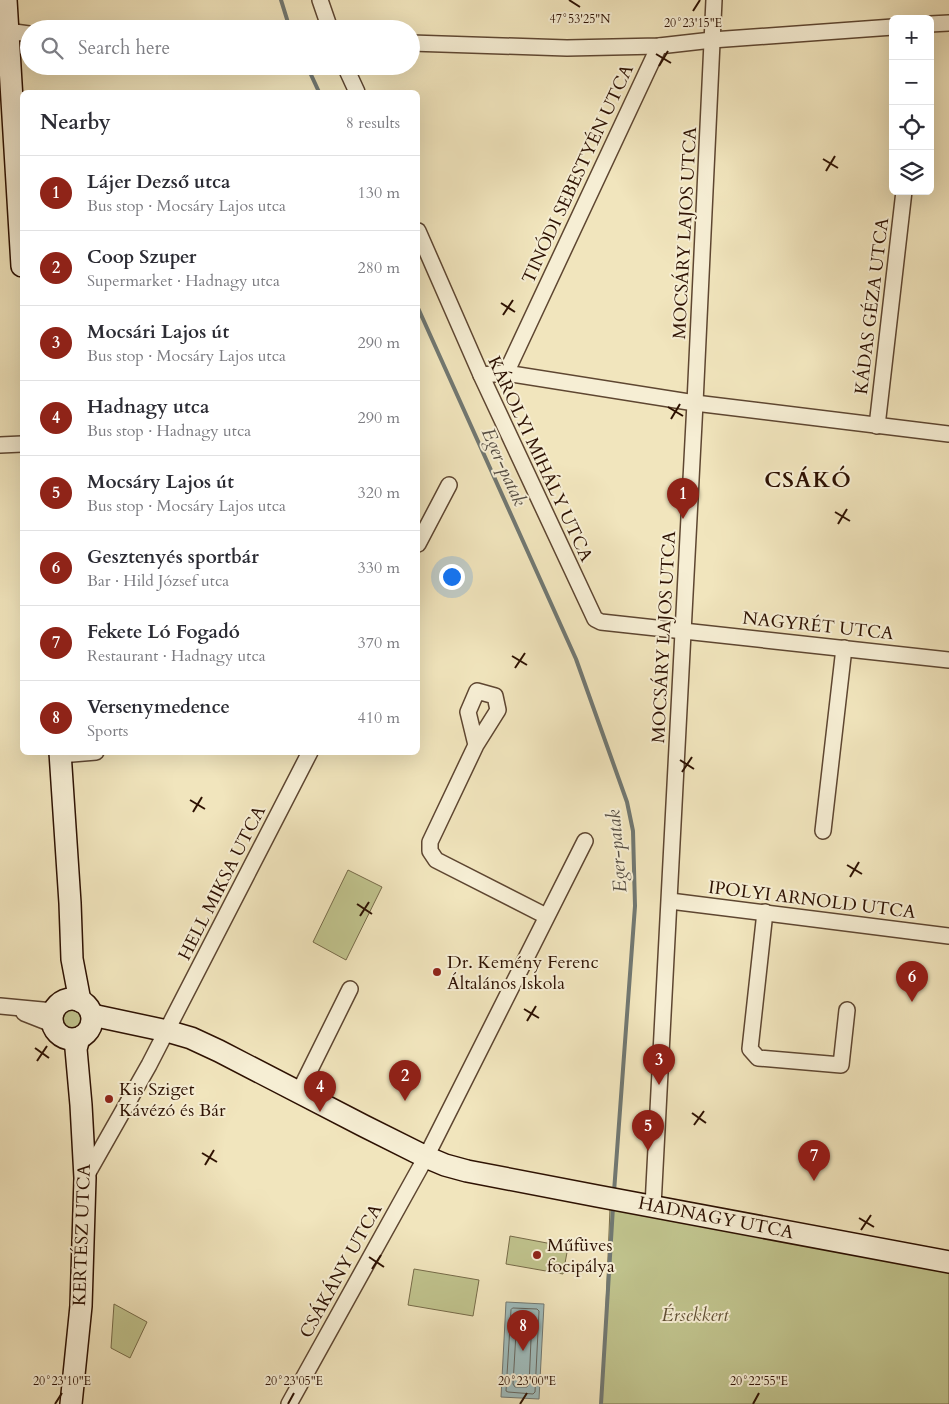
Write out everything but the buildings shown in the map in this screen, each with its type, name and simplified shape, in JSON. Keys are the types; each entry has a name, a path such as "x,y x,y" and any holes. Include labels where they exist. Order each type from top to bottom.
{"street":[{"path":"6,0 12,32 20,219"},
{"path":"320,0 327,20"},
{"path":"712,40 714,0"},
{"path":"934,24 949,23"},
{"path":"420,43 567,48 659,46 712,40 889,27"},
{"name":"MOCSÁRY LAJOS UTCA","path":"653,1206 684,630 712,40"},
{"name":"TINÓDI SEBESTYÉN UTCA","path":"506,372 659,46"},
{"path":"350,75 356,90"},
{"name":"KÁDAS GÉZA UTCA","path":"877,426 904,195"},
{"name":"KÁROLYI MIHÁLY UTCA","path":"420,236 480,375 595,619 601,622 684,630"},
{"path":"480,375 506,372 695,403 949,434"},
{"path":"0,445 20,444"},
{"path":"420,540 449,485"},
{"name":"NAGYRÉT UTCA","path":"684,630 949,660"},
{"path":"823,831 844,648"},
{"path":"476,745 430,842 430,851 436,860 546,916"},
{"name":"KERTÉSZ UTCA","path":"60,755 72,959 66,990 72,1019 82,1105 85,1178 81,1306 71,1404"},
{"name":"HELL MIKSA UTCA","path":"85,1178 150,1065 308,755"},
{"name":"CSÁKÁNY UTCA","path":"289,1404 426,1157 585,841"},
{"name":"IPOLYI ARNOLD UTCA","path":"670,901 949,936"},
{"path":"765,912 750,1049 758,1058 841,1065 847,1010"},
{"path":"299,1092 350,989"},
{"name":"HADNAGY UTCA","path":"6,1006 43,1021 72,1019 127,1023 190,1038 445,1165 597,1196 949,1262"}],"green space":[{"path":"348,870 382,887 346,960 313,942"},
{"path":"72,1005 82,1009 86,1019 82,1029 72,1033 62,1029 58,1019 62,1009"},
{"name":"Érsekkert","path":"610,1208 949,1272 949,1404 602,1404"},
{"name":"Műfüves focipálya","path":"510,1236 568,1247 563,1274 506,1264"},
{"path":"414,1269 479,1280 473,1316 408,1305"},
{"path":"114,1304 147,1322 130,1358 111,1348"}],"water":[{"path":"506,1302 544,1304 539,1399 501,1397"}],"waterway":[{"name":"Eger-patak","path":"281,0 287,20"},
{"name":"Eger-patak","path":"311,75 318,90"},
{"name":"Eger-patak","path":"420,312 576,659 627,802 633,831 635,906 614,1192"},
{"name":"Eger-patak","path":"601,1404 613,1207"}],"place":[{"name":"Lájer Dezső utca","path":"683,519"},
{"name":"Dr. Kemény Ferenc Általános Iskola","path":"437,972"},
{"name":"Gesztenyés sportbár","path":"912,1002"},
{"name":"Mocsári Lajos út","path":"659,1085"},
{"name":"Kis Sziget Kávézó és Bár","path":"109,1099"},
{"name":"Coop Szuper","path":"405,1101"},
{"name":"Hadnagy utca","path":"320,1112"},
{"name":"Mocsáry Lajos út","path":"648,1151"},
{"name":"Fekete Ló Fogadó","path":"814,1181"},
{"name":"Műfüves focipálya","path":"537,1255"},
{"name":"Versenymedence","path":"523,1351"}],"district":[{"name":"CSÁKÓ","path":"808,480"}]}
